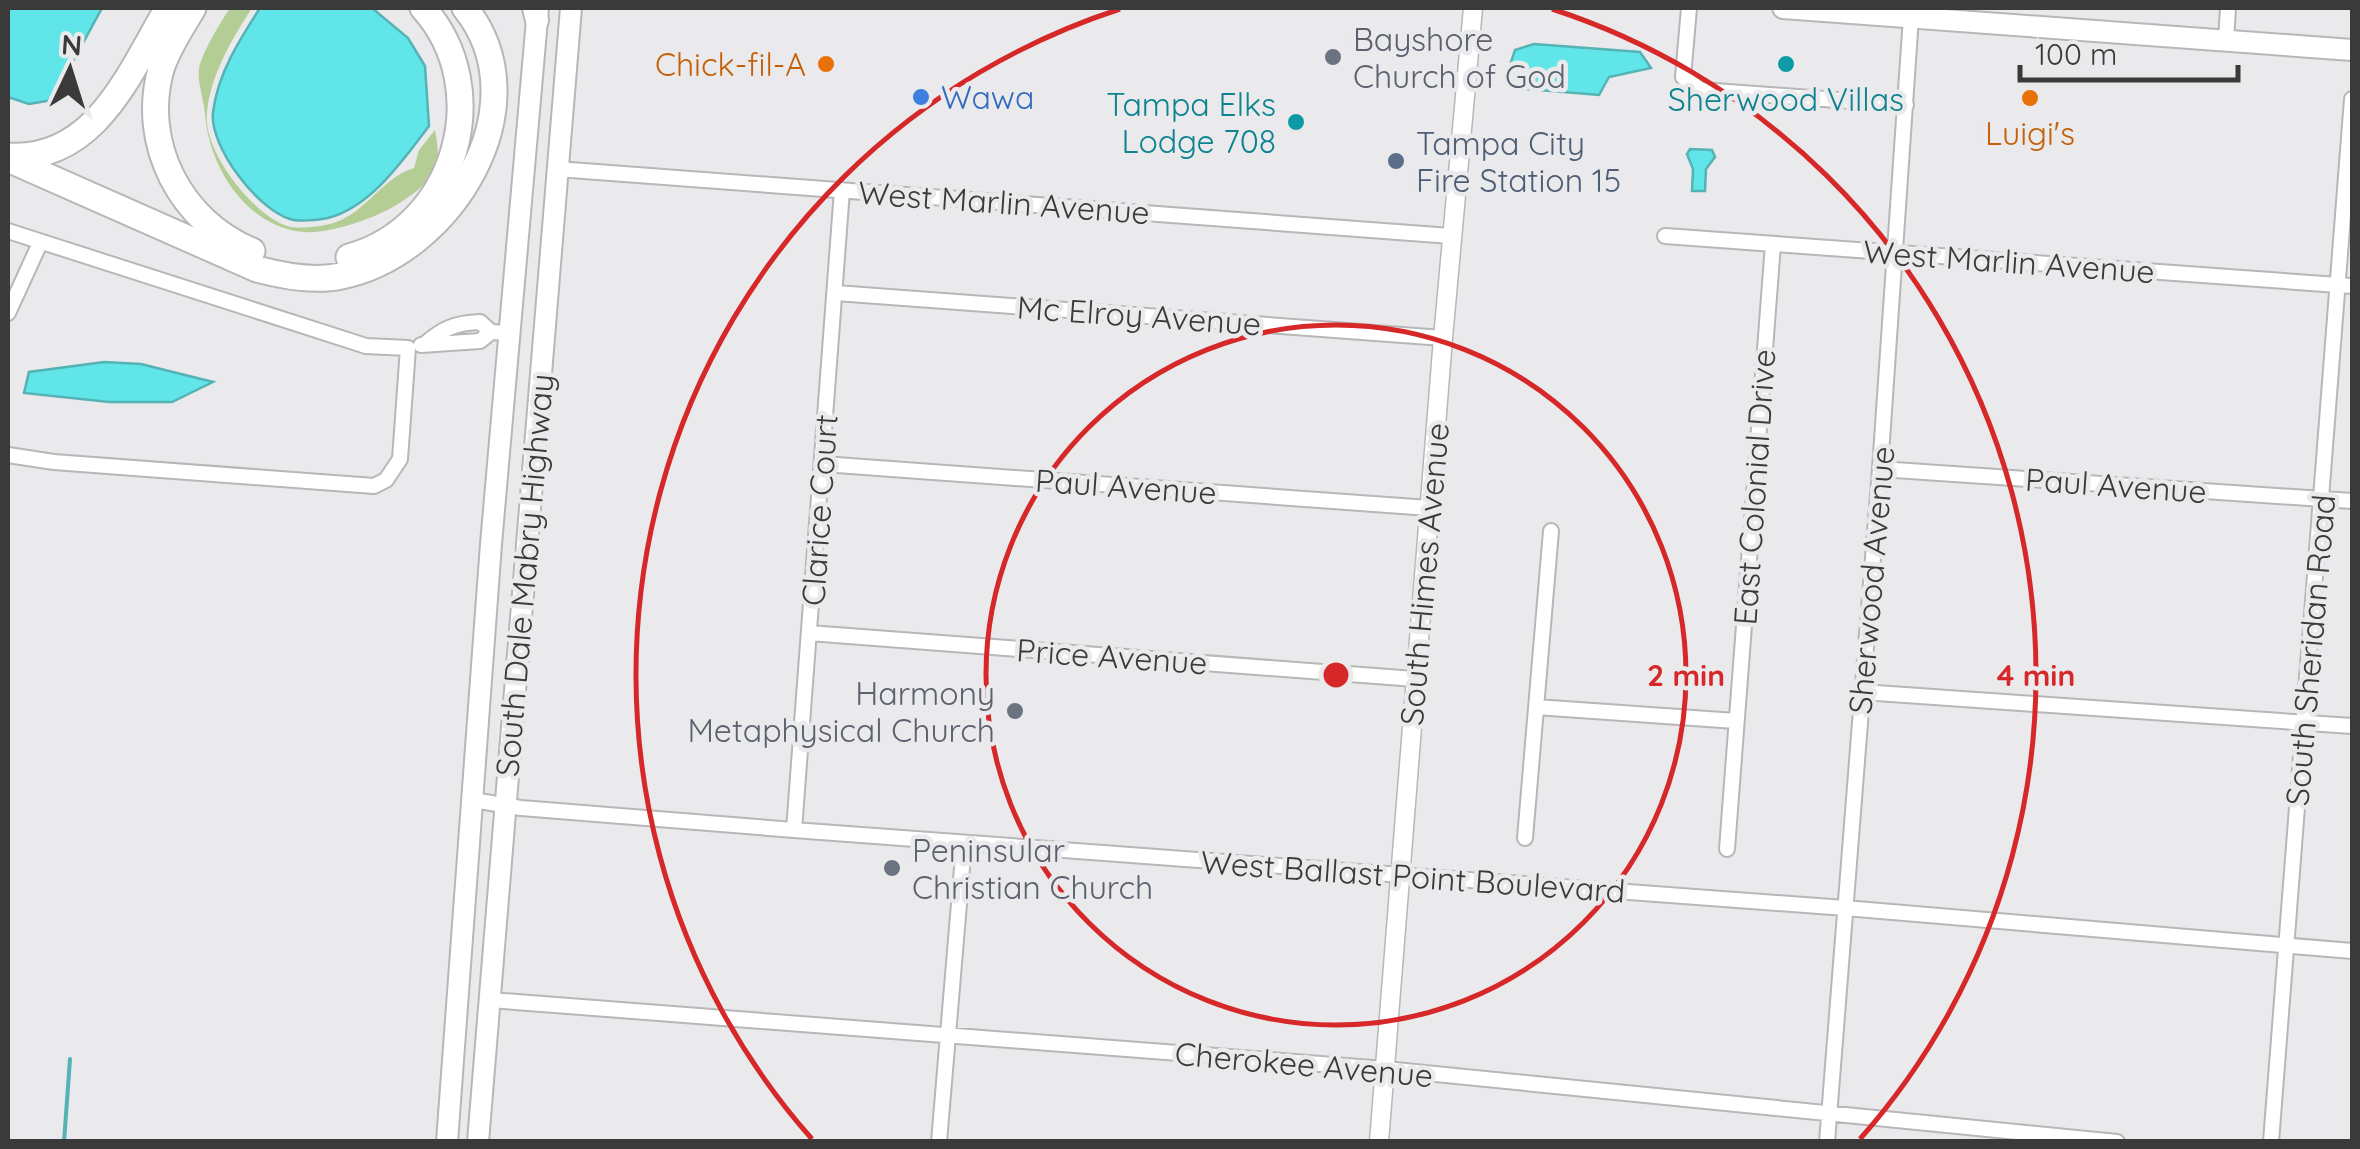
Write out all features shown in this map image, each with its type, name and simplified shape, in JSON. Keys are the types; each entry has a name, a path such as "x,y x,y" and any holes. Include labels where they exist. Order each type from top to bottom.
{"highway":[{"path":"8,157 46,152 90,129 108,107 168,8"},
{"path":"194,8 170,46 157,88 157,131 172,179 188,206 210,227 267,257 299,263 347,257 389,238 416,217 452,162 461,127 462,96 446,40 423,8"},
{"path":"8,157 257,269 317,278 359,271 389,259 430,228 461,190 483,146 492,114 494,75 484,37 465,8"}],"main road":[{"name":"South Dale Mabry Highway","path":"478,1142 571,8"},
{"path":"1783,8 1855,10 2352,50"},
{"name":"South Dale Mabry Highway","path":"450,1142 491,544 500,332 537,12"},
{"path":"500,332 544,336"},
{"path":"491,544 527,547"}],"street":[{"name":"South Himes Avenue","path":"1379,1142 1472,8"},
{"path":"1689,8 1683,77 1701,90 1906,105"},
{"path":"2226,41 2228,8"},
{"name":"Sherwood Avenue","path":"1827,1142 1911,17"},
{"name":"South Sheridan Road","path":"2271,1142 2322,499 2345,285 2352,99"},
{"name":"West Marlin Avenue","path":"557,169 1451,236"},
{"name":"Clarice Court","path":"794,830 842,190"},
{"path":"8,231 366,346 408,348 425,344 442,329 460,323 480,322 500,332"},
{"name":"West Marlin Avenue","path":"1666,236 2345,285"},
{"path":"8,313 40,243"},
{"name":"East Colonial Drive","path":"1726,849 1773,244"},
{"name":"Mc Elroy Avenue","path":"836,293 1442,338"},
{"path":"8,455 54,462 374,486 386,480 400,459 408,348"},
{"name":"Paul Avenue","path":"823,464 1429,508"},
{"name":"Paul Avenue","path":"1880,469 2352,501"},
{"path":"1525,838 1550,530"},
{"name":"Price Avenue","path":"809,634 1415,679"},
{"path":"1862,692 2352,726"},
{"path":"1536,707 1736,721"},
{"name":"West Ballast Point Boulevard","path":"473,800 964,844 1846,908 2352,951"},
{"path":"940,1142 964,844"},
{"name":"Cherokee Avenue","path":"490,1000 1385,1069 2118,1142"}],"green space":[{"path":"230,8 252,8 218,71 209,98 208,127 221,162 259,208 291,227 338,221 391,180 414,168 419,150 435,130 437,162 424,184 378,215 327,230 304,232 283,228 248,206 234,191 214,154 208,134 199,80 204,55"}],"water":[{"path":"8,8 102,8 52,100 29,104 8,97"},
{"path":"260,8 372,8 408,38 425,66 429,126 372,193 328,218 298,220 277,213 250,190 219,142 213,112 220,84"},
{"path":"1534,44 1640,52 1651,68 1609,77 1599,95 1515,88 1505,80 1515,50"},
{"path":"1690,149 1712,150 1715,157 1706,169 1705,191 1692,191 1693,169 1687,154"},
{"path":"104,362 141,364 213,382 172,402 109,402 24,393 29,372"}],"waterway":[{"path":"64,1142 70,1059"}],"place":[{"name":"Bayshore Church of God","path":"1333,57"},
{"name":"Chick-fil-A","path":"826,64"},
{"name":"Sherwood Villas","path":"1786,64"},
{"name":"Wawa","path":"921,97"},
{"name":"Luigi's","path":"2030,98"},
{"name":"Tampa Elks Lodge 708","path":"1296,122"},
{"name":"Tampa City Fire Station 15","path":"1396,161"},
{"name":"Harmony Metaphysical Church","path":"1015,711"},
{"name":"Peninsular Christian Church","path":"892,868"}]}
